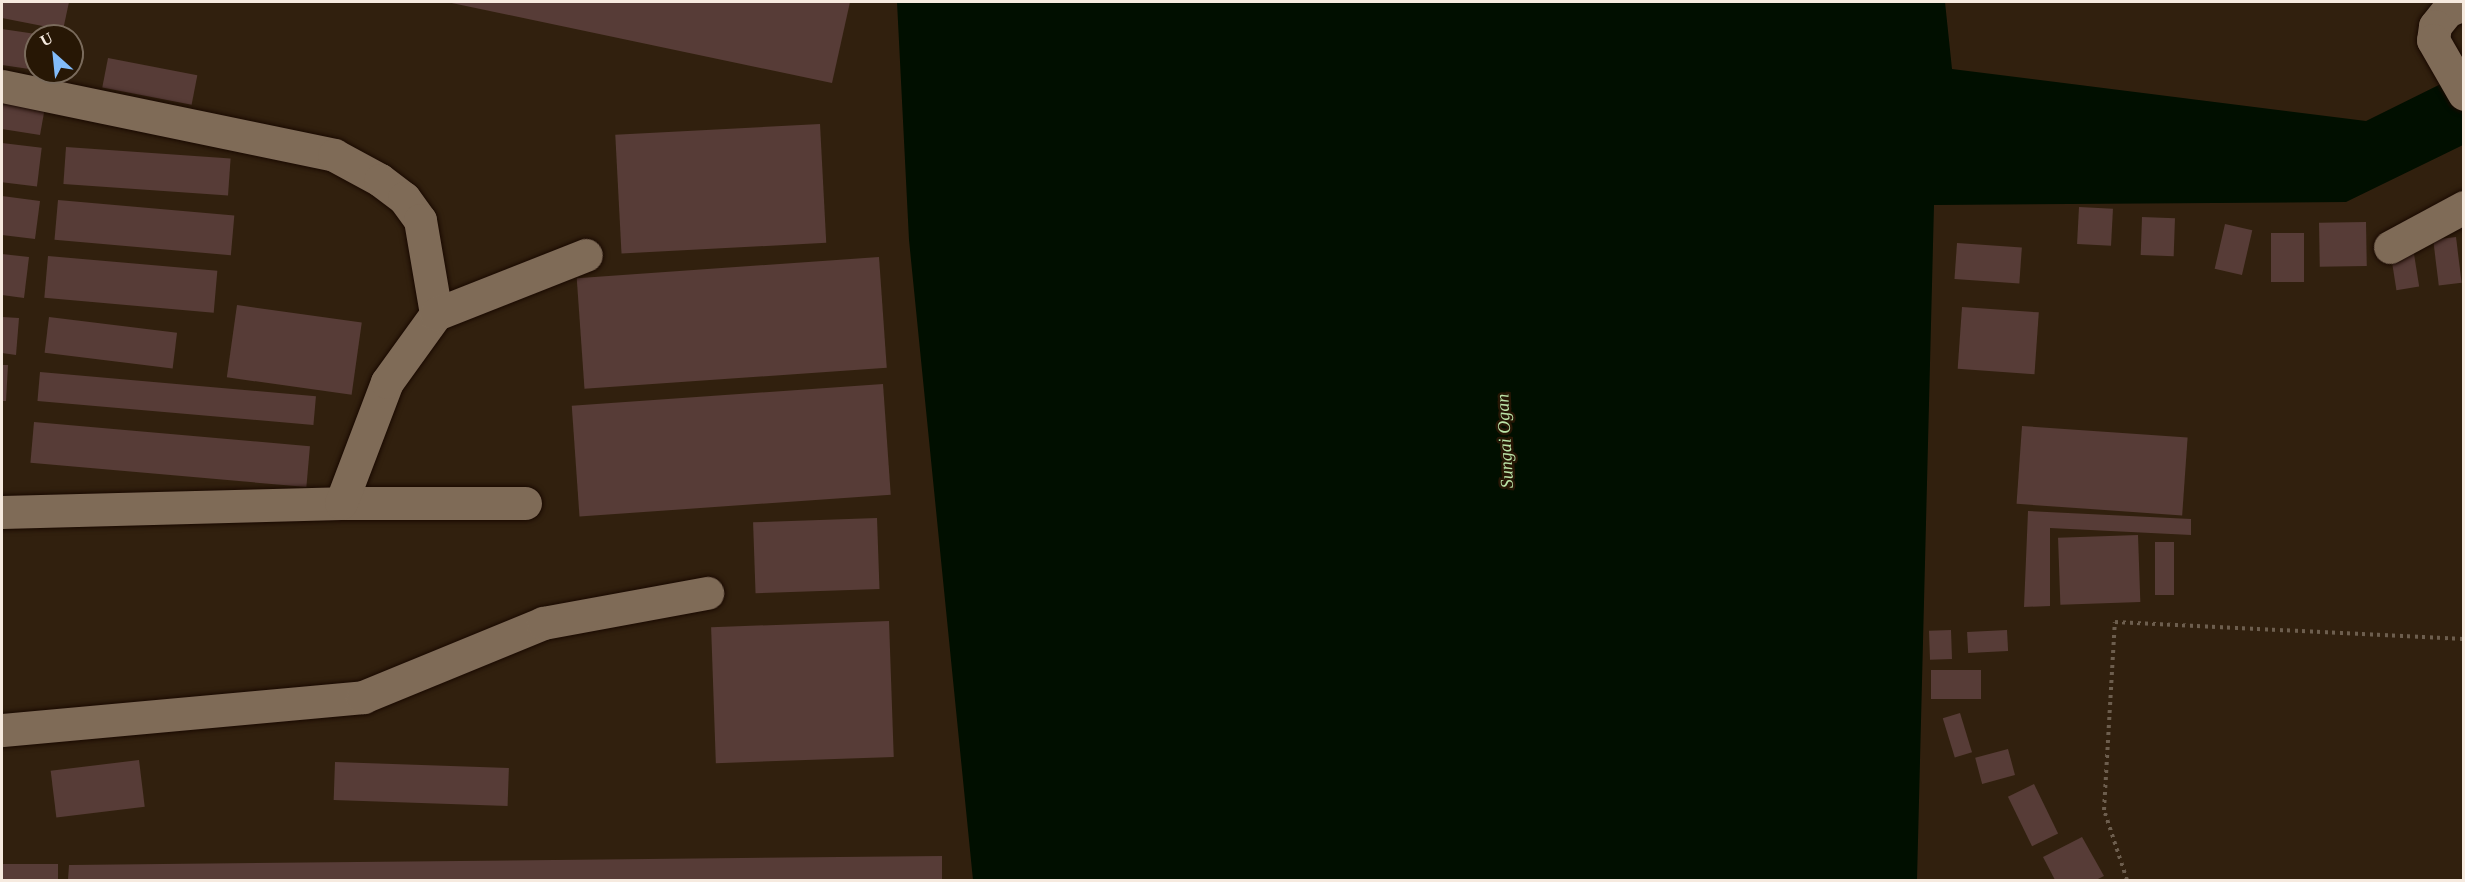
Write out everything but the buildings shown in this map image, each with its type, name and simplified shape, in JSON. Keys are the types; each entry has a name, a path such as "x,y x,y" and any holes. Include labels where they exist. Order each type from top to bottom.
{"street":[{"path":"2463,4 2447,11 2435,26 2433,40 2463,94"},
{"path":"2,86 334,155 380,180 404,198 420,220 436,314"},
{"path":"2390,247 2463,207"},
{"path":"341,503 387,382 436,314 586,255"},
{"path":"2,512 341,503 525,503"},
{"path":"2,730 363,697 543,623 707,593"}],"path":[{"path":"2127,880 2104,810 2115,622 2463,639"}],"water":[{"name":"Sungai Ogan","path":"897,2 1945,2 1952,69 2366,121 2463,73 2463,145 2346,202 1934,205 1917,880 973,880 909,240"}]}
